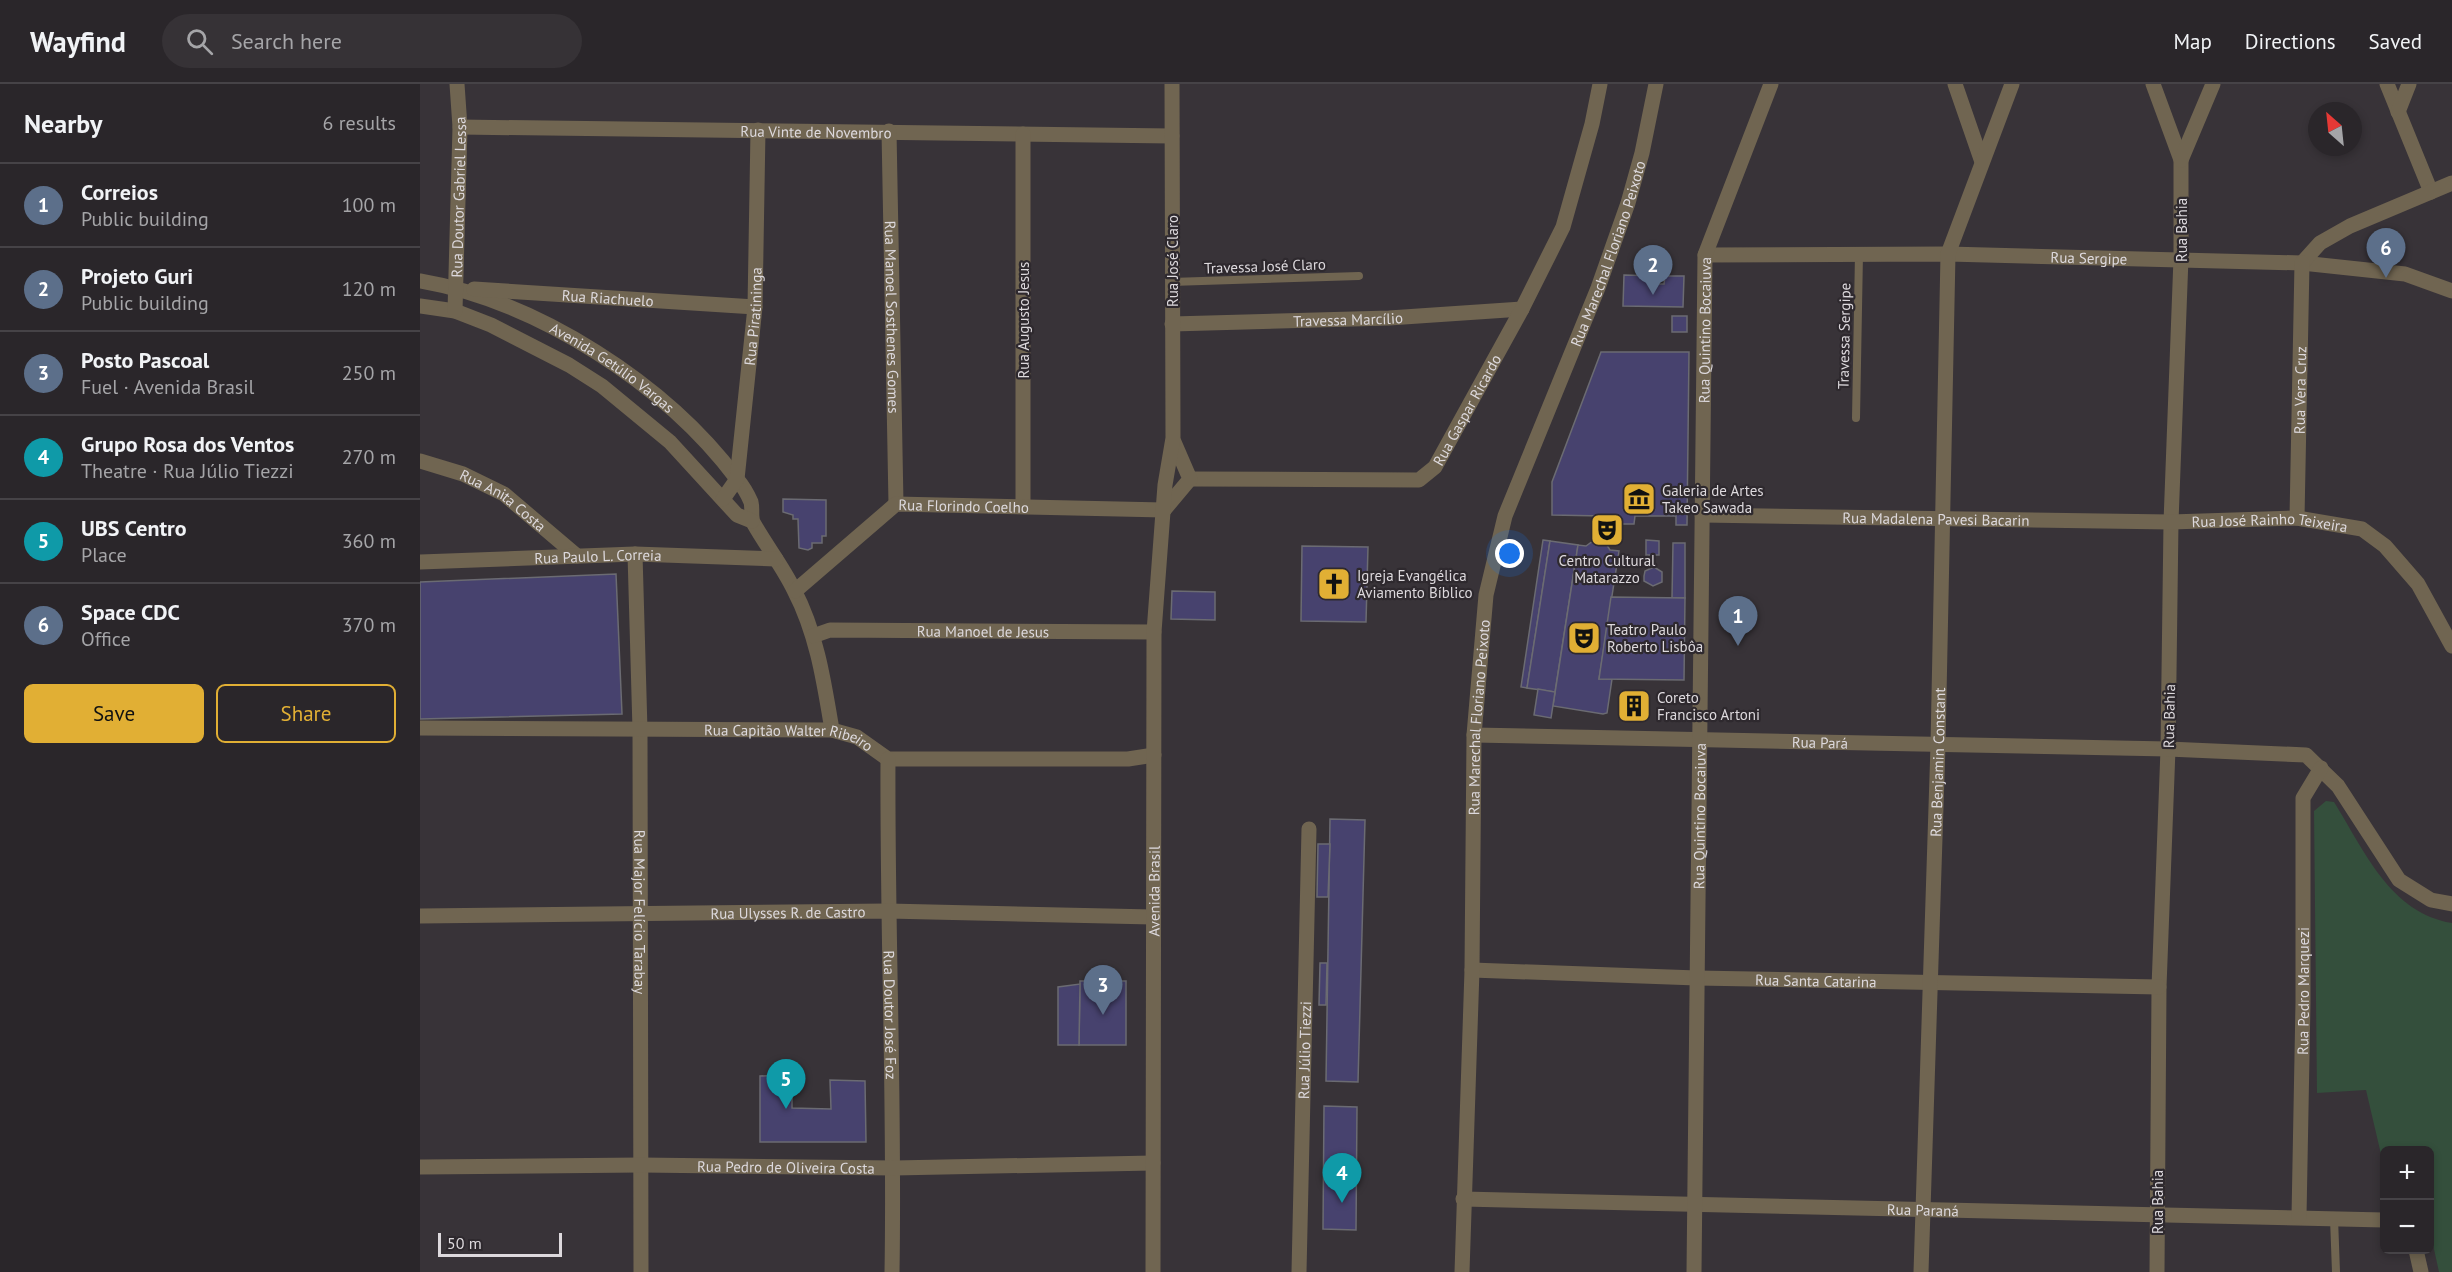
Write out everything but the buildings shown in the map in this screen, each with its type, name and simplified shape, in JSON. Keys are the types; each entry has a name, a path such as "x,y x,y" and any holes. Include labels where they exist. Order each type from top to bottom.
{"street":[{"name":"Rua Doutor Gabriel Lessa","path":"455,311 458,287 460,127 457,84"},
{"name":"Rua José Claro","path":"1164,510 1173,438 1172,84"},
{"name":"Rua Gaspar Ricardo","path":"1190,479 1419,480 1435,467 1522,309 1563,226 1592,124 1600,84"},
{"name":"Rua Marechal Floriano Peixoto","path":"1462,1272 1462,1199 1472,970 1474,735 1486,595 1506,516 1598,288 1628,203 1642,153 1656,84"},
{"name":"Rua Quintino Bocaiuva","path":"1694,1272 1705,255 1771,84"},
{"path":"1955,84 1982,162"},
{"name":"Rua Benjamin Constant","path":"1921,1272 1938,745 1948,254 2012,84"},
{"path":"2152,84 2181,160"},
{"path":"2181,160 2212,84"},
{"path":"2388,84 2431,192"},
{"path":"2398,112 2409,84"},
{"name":"Rua Vinte de Novembro","path":"460,127 1172,136"},
{"name":"Rua Piratininga","path":"737,480 755,307 758,130"},
{"name":"Rua Manoel Sosthenes Gomes","path":"889,131 896,504"},
{"name":"Rua Augusto Jesus","path":"1023,134 1023,506"},
{"name":"Rua Bahia","path":"2157,1272 2158,987 2168,749 2171,522 2181,258 2181,160"},
{"path":"2302,262 2320,243 2350,226 2452,183"},
{"name":"Rua Sergipe","path":"1705,255 1948,254 2302,262 2405,274 2451,292"},
{"name":"Rua Vera Cruz","path":"2297,518 2302,262"},
{"name":"Avenida Getúlio Vargas","path":"420,280 458,287 527,316 615,364 687,425 737,480 751,503 752,521 795,591 821,662 832,730"},
{"name":"Rua Riachuelo","path":"458,287 755,307"},
{"name":"Avenida Getúlio Vargas","path":"420,306 455,311 536,348 602,386 670,442 737,515 752,521"},
{"name":"Travessa Marcílio","path":"1172,324 1389,318 1522,309"},
{"name":"Rua José Claro","path":"1173,438 1190,479"},
{"name":"Rua Anita Costa","path":"420,461 463,474 504,494 550,530 577,556"},
{"path":"1164,510 1190,479"},
{"path":"723,499 737,480"},
{"name":"Rua Florindo Coelho","path":"795,591 896,504 1164,510"},
{"name":"Avenida Brasil","path":"1152,1272 1154,632 1164,510"},
{"name":"Rua Madalena Pavesi Bacarin","path":"1702,515 2171,522"},
{"name":"Rua José Rainho Teixeira","path":"2171,522 2297,518 2362,530 2385,546 2418,584 2452,646"},
{"path":"544,557 549,545 550,530"},
{"name":"Rua Paulo L. Correia","path":"420,562 635,554 776,559"},
{"name":"Rua Major Felício Tarabay","path":"635,554 640,730 641,1272"},
{"name":"Rua Manoel de Jesus","path":"813,636 831,630 1154,632"},
{"name":"Rua Capitão Walter Ribeiro","path":"420,728 832,730 856,737 888,759 1128,759 1154,755"},
{"name":"Rua Pará","path":"1474,735 2168,749 2306,755 2321,768"},
{"name":"Rua Doutor José Foz","path":"888,759 888,911 894,1168 892,1272"},
{"path":"2321,768 2338,786 2399,880 2431,900 2452,904"},
{"name":"Rua Pedro Marquezi","path":"2299,1217 2303,1002 2303,798 2321,768"},
{"name":"Rua Júlio Tiezzi","path":"1299,1272 1309,829"},
{"name":"Rua Ulysses R. de Castro","path":"420,916 888,911 1154,917"},
{"name":"Rua Santa Catarina","path":"1472,970 1697,978 2158,987"},
{"name":"Rua Pedro de Oliveira Costa","path":"420,1167 641,1165 894,1168 1153,1162"},
{"name":"Rua Paraná","path":"1462,1199 2380,1220"},
{"path":"2417,1254 2421,1272"}],"lane":[{"name":"Travessa Sergipe","path":"1856,418 1859,254"},
{"name":"Travessa José Claro","path":"1171,282 1359,276"},
{"path":"2334,1218 2337,1272"}],"green space":[{"path":"2326,801 2334,802 2368,859 2395,893 2412,907 2430,917 2452,923 2452,1272 2439,1272 2434,1249 2434,1146 2380,1146 2380,1150 2366,1090 2317,1093 2314,811"}],"place":[{"name":"Space CDC","path":"2386,278"},
{"name":"Projeto Guri","path":"1653,295"},
{"name":"Galeria de Artes Takeo Sawada","path":"1639,499"},
{"name":"Centro Cultural Matarazzo","path":"1607,530"},
{"name":"Igreja Evangélica Aviamento Bíblico","path":"1334,584"},
{"name":"Teatro Paulo Roberto Lisbôa","path":"1584,638"},
{"name":"Correios","path":"1738,646"},
{"name":"Coreto Francisco Artoni","path":"1634,706"},
{"name":"Posto Pascoal","path":"1103,1015"},
{"name":"UBS Centro","path":"786,1109"},
{"name":"Grupo Rosa dos Ventos","path":"1342,1203"}]}
